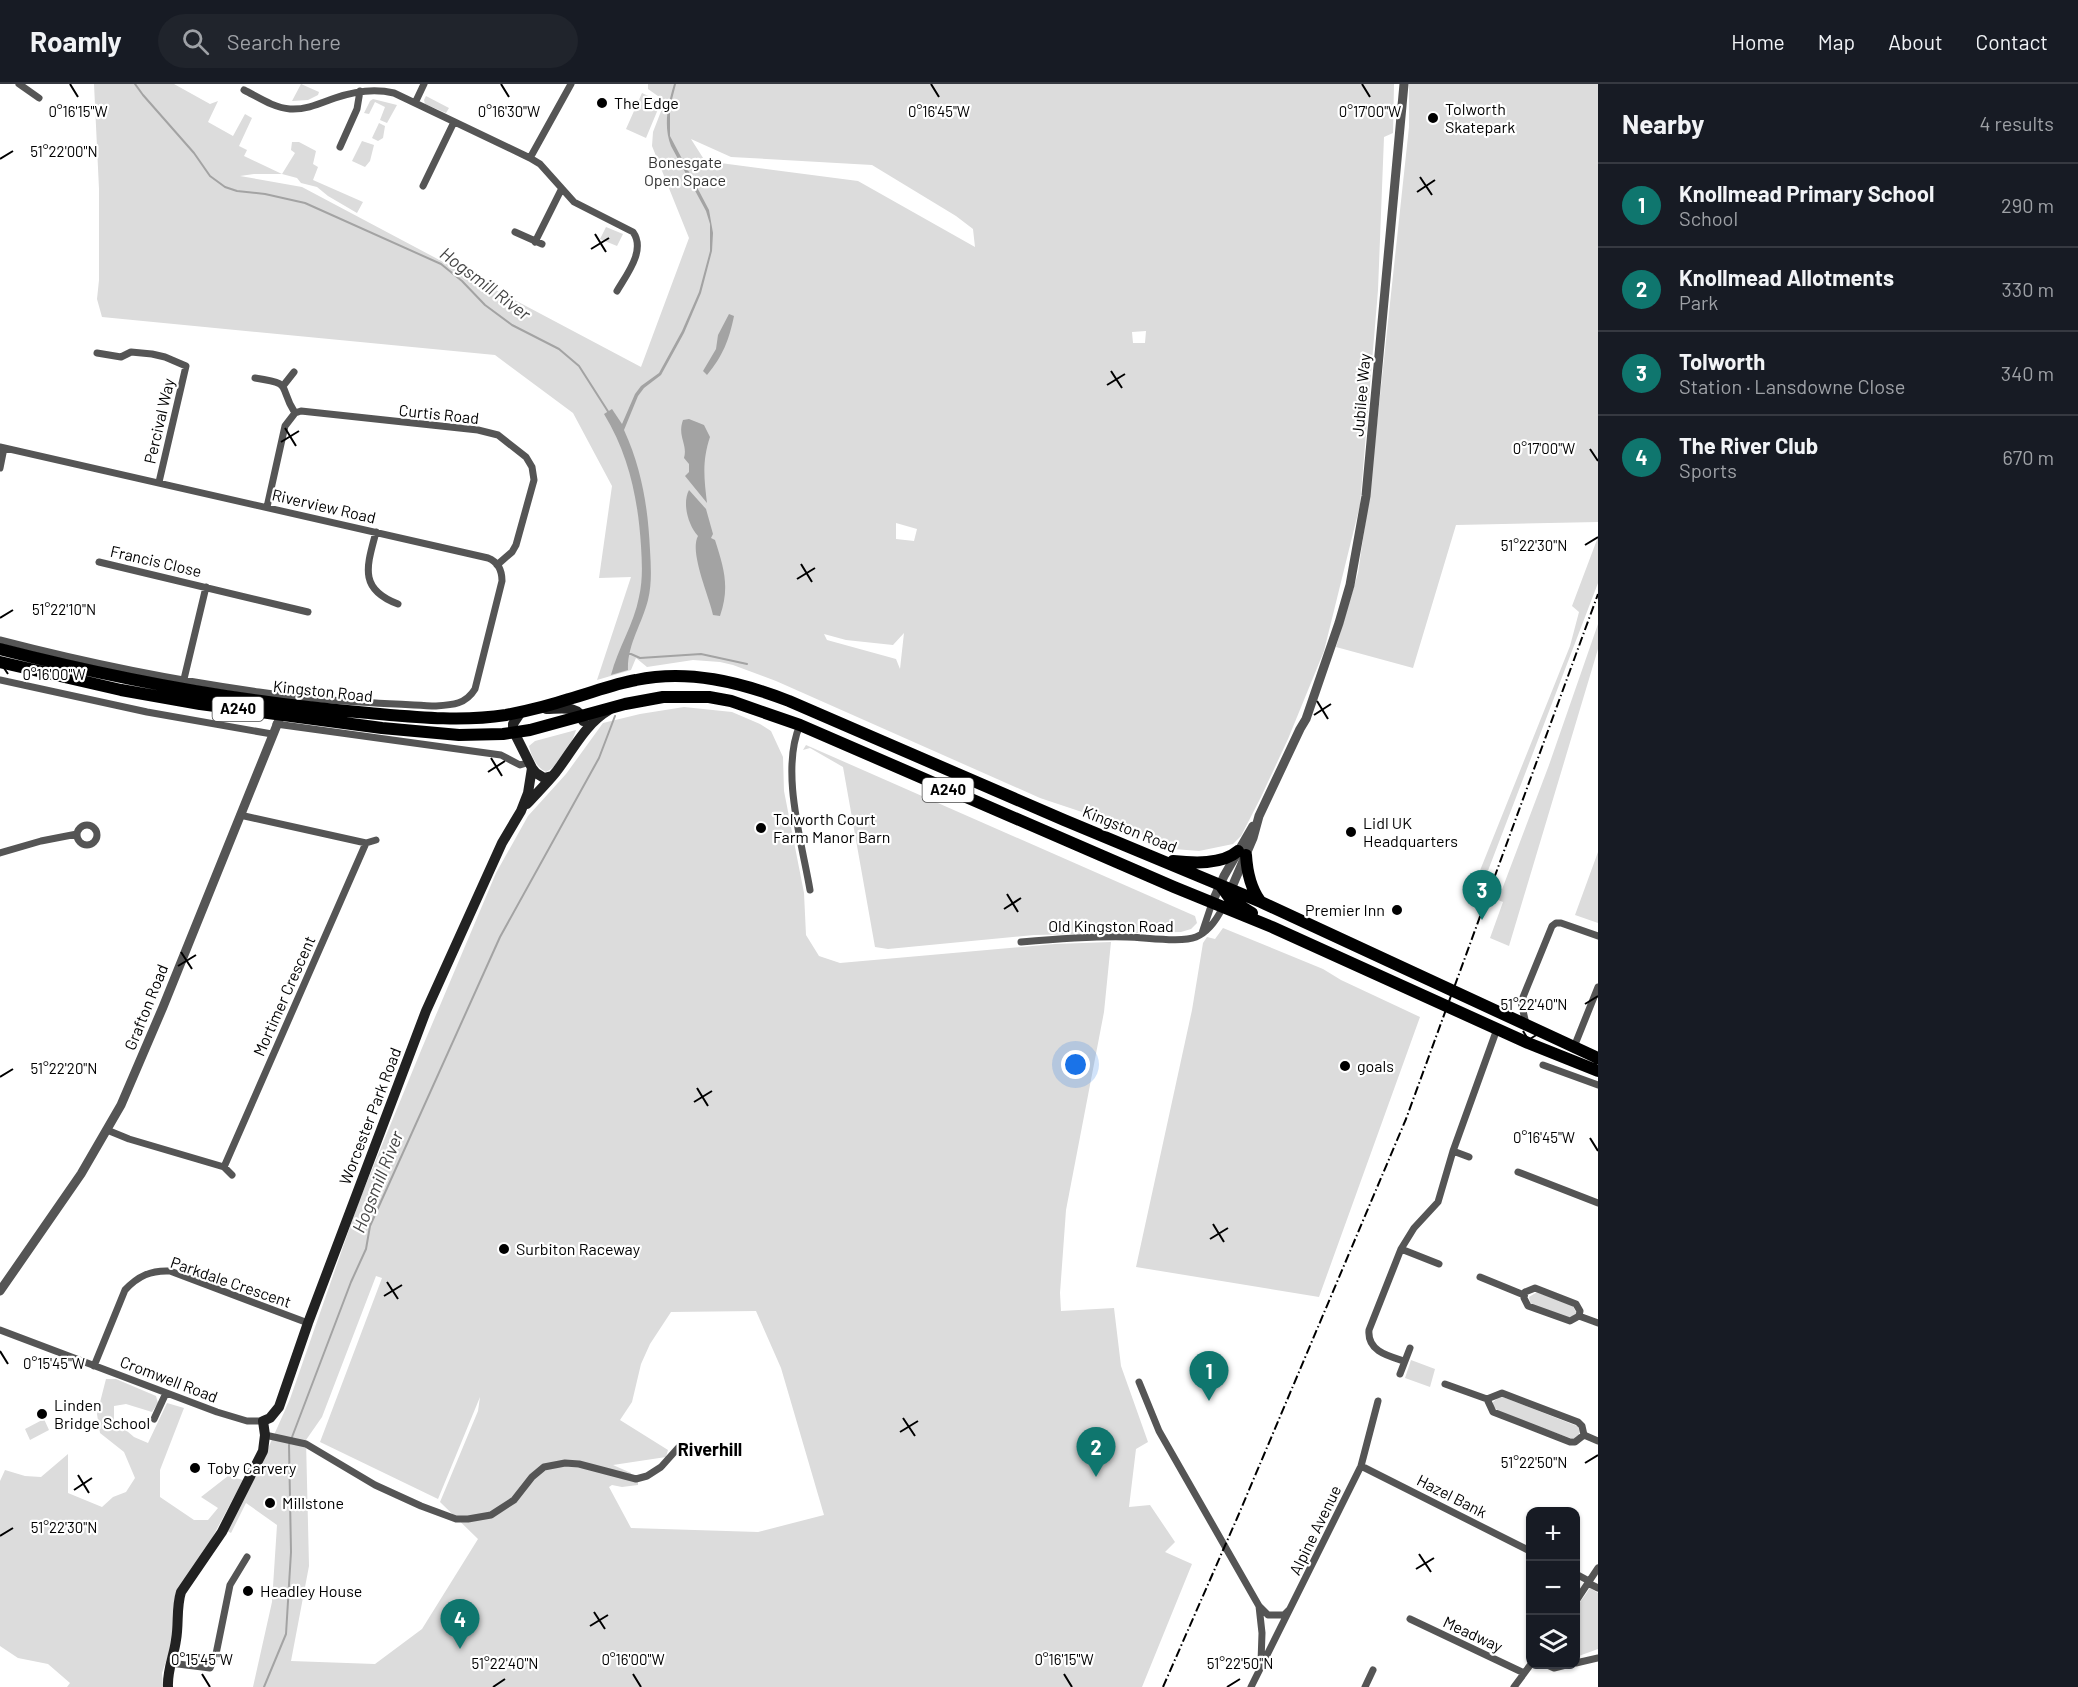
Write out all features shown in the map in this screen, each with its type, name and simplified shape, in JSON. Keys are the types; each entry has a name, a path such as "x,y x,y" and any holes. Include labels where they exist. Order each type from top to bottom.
{"highway":[{"name":"Kingston Road","path":"0,649 189,690 326,710 463,719 487,718 526,711 638,679 697,676 732,682 764,691 1160,859 1223,896"},
{"name":"Kingston Road","path":"0,662 121,690 278,719 480,736 515,732 582,716"},
{"name":"Kingston Road","path":"613,707 663,697 708,697 754,708 1223,896 1261,902 1598,1058"},
{"name":"A240","path":"582,716 613,707"},
{"path":"1160,859 1201,862 1242,853 1251,886 1261,902"},
{"path":"1223,896 1272,927 1497,1029 1598,1071"}],"main road":[{"path":"521,811 552,777 581,736 597,718 613,707"},
{"path":"552,777 541,777 531,765 513,723 526,711 570,709 578,711 582,716 581,736"},
{"path":"521,811 528,793 531,765"},
{"name":"Worcester Park Road","path":"263,1421 270,1418 279,1407 308,1323 426,1011 502,843 521,811"},
{"path":"168,1687 170,1663 176,1640 178,1600 181,1592 222,1532 263,1451 265,1435 263,1421"}],"street":[{"path":"19,84 39,98"},
{"path":"415,103 424,84"},
{"path":"530,158 571,84"},
{"name":"Jubilee Way","path":"1223,896 1300,729 1304,712 1311,701 1339,623 1350,585 1366,496 1404,84"},
{"path":"244,90 278,107 289,109 310,107 360,91 381,90 394,93 530,158 540,164 574,202 589,212 633,232 638,252 617,291"},
{"path":"340,147 357,109 360,91"},
{"path":"423,186 454,122"},
{"path":"515,232 539,243 561,190"},
{"name":"Percival Way","path":"97,353 121,357 131,352 152,354 186,366 159,482"},
{"path":"283,386 294,372"},
{"path":"255,378 276,382 283,386 295,412 285,426 267,507"},
{"name":"Curtis Road","path":"295,412 478,430 498,435 526,457 532,467 534,480 516,545 512,552 497,564"},
{"path":"0,468 2,448"},
{"name":"Riverview Road","path":"2,448 376,531 488,558 497,564"},
{"path":"376,531 367,569 368,577 375,591 398,604"},
{"name":"Francis Close","path":"99,562 308,612"},
{"path":"0,640 97,663 259,692 344,701 451,705 465,701 476,689 502,581 502,574 497,564"},
{"name":"Francis Close","path":"184,679 206,586"},
{"path":"0,680 272,734"},
{"path":"278,719 501,755 520,765 531,765"},
{"name":"Grafton Road","path":"0,1291 81,1174 133,1080 278,719"},
{"path":"800,725 792,756 791,777 810,890"},
{"path":"240,815 366,843 376,840"},
{"path":"0,854 41,841 77,834"},
{"name":"Mortimer Crescent","path":"224,1167 366,843"},
{"path":"1201,935 1223,896"},
{"path":"1201,935 1216,920 1223,896"},
{"path":"1527,1026 1521,1002 1552,926 1562,923 1598,936"},
{"name":"Old Kingston Road","path":"1021,942 1066,938 1186,939 1201,935"},
{"path":"1574,1047 1598,987"},
{"path":"1404,1361 1374,1349 1369,1343 1368,1336 1401,1249 1414,1228 1438,1202 1453,1150 1497,1029"},
{"path":"1543,1065 1598,1085"},
{"path":"107,1130 224,1167 232,1175"},
{"path":"1453,1150 1469,1157"},
{"path":"1518,1172 1598,1203"},
{"path":"1401,1249 1439,1264"},
{"name":"Parkdale Crescent","path":"94,1366 125,1290 147,1273 170,1271 308,1323"},
{"path":"1480,1277 1524,1294"},
{"path":"1524,1294 1531,1288 1539,1289 1576,1304 1580,1316"},
{"path":"1524,1294 1528,1306 1570,1321 1580,1316 1598,1323"},
{"name":"Cromwell Road","path":"0,1330 237,1418 247,1421 263,1421"},
{"path":"1400,1374 1410,1348"},
{"path":"1139,1382 1159,1431 1259,1606 1262,1634 1261,1665"},
{"path":"1445,1384 1487,1399 1502,1393 1578,1422 1582,1426 1584,1435"},
{"path":"154,1419 166,1393"},
{"path":"1487,1399 1493,1412 1570,1442 1575,1442 1584,1435"},
{"name":"Alpine Avenue","path":"1251,1687 1361,1466 1378,1401"},
{"path":"265,1435 306,1444 384,1489 456,1519 468,1520 491,1515 514,1500 532,1477 544,1467 565,1462 636,1479 647,1476 661,1467 678,1448"},
{"path":"1584,1435 1598,1441"},
{"name":"Hazel Bank","path":"1361,1466 1526,1549"},
{"path":"170,1663 210,1668 216,1654 230,1585 247,1557"},
{"path":"1580,1594 1598,1568"},
{"path":"1580,1577 1598,1588"},
{"path":"1259,1606 1268,1615 1277,1616 1284,1615 1291,1608"},
{"name":"Meadway","path":"1410,1619 1524,1673"},
{"path":"1580,1662 1598,1658"},
{"path":"1514,1687 1528,1669"},
{"path":"1365,1687 1373,1670"}],"green space":[{"name":"Bonesgate Open Space","path":"94,84 174,84 210,104 218,101 208,122 233,136 245,114 252,118 239,146 247,150 244,156 282,174 240,176 302,187 641,367 689,238 652,146 653,132 665,101 648,89 648,84 1394,84 1393,133 1384,137 1378,290 1360,505 1324,651 1288,739 1241,836 1233,844 1199,851 1174,849 1121,825 1040,798 776,681 733,665 693,660 647,667 636,658 631,670 597,680 631,577 599,578 612,486 573,413 495,355 102,317 97,299 99,189","holes":["691,139 731,157 872,165 956,216 973,229 975,247 858,181 705,161","1146,331 1145,343 1133,343 1132,332","896,523 917,529 914,541 896,539","904,633 900,669 896,659 827,640 824,634 846,640 893,645"]},
{"path":"301,84 319,92 318,95 308,100 292,101"},
{"path":"1409,84 1598,84 1598,522 1456,525 1413,668 1336,647 1358,573 1369,498 1409,127"},
{"path":"642,93 661,102 646,138 626,129"},
{"path":"426,96 449,108 446,113 425,104"},
{"path":"373,99 397,105 387,123 380,120 385,107 375,102 369,114 364,113"},
{"path":"379,123 385,126 383,138 378,141 372,138"},
{"path":"362,141 374,145 370,161 365,167 352,161"},
{"path":"292,142 299,142 316,151 313,164 318,167 313,180 363,202 357,213 317,187 301,183 297,178 282,174 295,153 291,150"},
{"path":"606,227 623,234 617,246 600,239"},
{"path":"1598,537 1598,583 1481,889 1473,888 1570,646 1579,612 1572,606"},
{"path":"1598,624 1598,649 1509,946 1490,938 1503,902 1498,900 1549,765"},
{"path":"684,707 732,712 771,731 783,757 784,791 804,893 806,935 819,956 840,963 1055,944 1111,942 1104,1012 1066,1210 1060,1293 1061,1311 1114,1308 1121,1366 1148,1442 1136,1449 1129,1507 1150,1505 1175,1542 1165,1552 1192,1564 1142,1687 253,1687 272,1602 277,1525 246,1503 231,1533 227,1531 258,1471 290,1399 359,1201 496,873 528,816 566,774 603,723","holes":["376,1276 382,1278 320,1442 438,1499 480,1397 478,1411 440,1502 478,1539 422,1629 375,1664 291,1661 309,1566 306,1440 322,1417","756,1311 781,1368 824,1515 758,1532 631,1528 609,1487 638,1485 638,1482 633,1481 631,1473 613,1465 666,1457 668,1450 620,1420 632,1402 641,1364 650,1344 671,1312"]},
{"path":"576,730 568,748 556,765 546,772 537,765 529,746 535,741"},
{"path":"806,745 1195,916 1197,923 1191,929 1181,932 1034,935 888,949 875,947 843,767 810,748 803,750"},
{"path":"1598,852 1598,923 1575,915"},
{"path":"1223,928 1323,969 1341,980 1420,1017 1319,1297 1136,1267 1192,1010 1203,943 1207,937 1215,939"},
{"path":"1537,1292 1573,1306 1577,1314 1568,1318 1531,1305 1529,1297"},
{"path":"1411,1360 1435,1369 1430,1387 1405,1378"},
{"path":"106,1379 116,1379 156,1396 158,1403 152,1412 126,1404 114,1406 114,1420 134,1437 148,1443 167,1403 184,1408 160,1470 160,1497 194,1520 208,1520 218,1508 201,1497 228,1476 243,1480 175,1600 171,1647 162,1673 163,1687 67,1687 70,1683 48,1664 18,1658 0,1646 0,1481 5,1470 25,1476 41,1477 68,1454 68,1493 102,1507 113,1497 126,1492 135,1478 124,1452 100,1433 97,1414"},
{"path":"1499,1397 1577,1426 1580,1430 1579,1435 1570,1438 1499,1412 1493,1406 1493,1402"},
{"path":"44,1419 49,1430 30,1440 25,1429"},
{"path":"1590,1588 1598,1593 1598,1649 1580,1656 1580,1615 1580,1602"}],"shaded area":[{"path":"674,84 676,84 670,107 670,136 709,210 713,233 712,251 701,293 684,333 661,375 644,388 638,396 624,430 640,474 646,504 651,582 645,609 630,652 628,670 611,675 637,607 642,565 640,529 631,478 620,445 604,414 612,409 622,424 635,394 641,386 659,373 682,331 699,292 710,251 710,224 706,211 671,146 667,131 667,115"},
{"path":"729,314 734,316 727,340 707,375 703,371 716,349 718,335"},
{"path":"689,419 704,425 710,437 704,470 707,503 685,476 689,472 689,464 684,458 685,449 681,426 683,420"},
{"path":"689,490 706,509 713,534 711,538 715,540 721,560 725,578 725,596 720,616 713,615 698,563 696,543 698,536 689,520 686,507"}],"waterway":[{"name":"Hogsmill River","path":"135,84 194,153 210,176 225,187 305,203 441,264 462,281 485,305 512,325 559,349 579,366 609,413"},
{"path":"626,654 640,658 701,654 747,664"},
{"name":"Hogsmill River","path":"264,1687 286,1634 291,1552 289,1445 351,1282 366,1249 370,1226 500,937 599,758 615,716"}],"railway":[{"path":"1163,1687 1406,1119 1598,594"}],"place":[{"name":"The Edge","path":"602,103"},
{"name":"Tolworth Skatepark","path":"1433,118"},
{"name":"Tolworth Court Farm Manor Barn","path":"761,828"},
{"name":"Lidl UK Headquarters","path":"1351,832"},
{"name":"Premier Inn","path":"1397,910"},
{"name":"Tolworth","path":"1482,920"},
{"name":"goals","path":"1345,1066"},
{"name":"Surbiton Raceway","path":"504,1249"},
{"name":"Knollmead Primary School","path":"1209,1401"},
{"name":"Linden Bridge School","path":"42,1414"},
{"name":"Toby Carvery","path":"195,1468"},
{"name":"Knollmead Allotments","path":"1096,1477"},
{"name":"Millstone","path":"270,1503"},
{"name":"Headley House","path":"248,1591"},
{"name":"The River Club","path":"460,1649"}],"district":[{"name":"Riverhill","path":"710,1450"}]}
